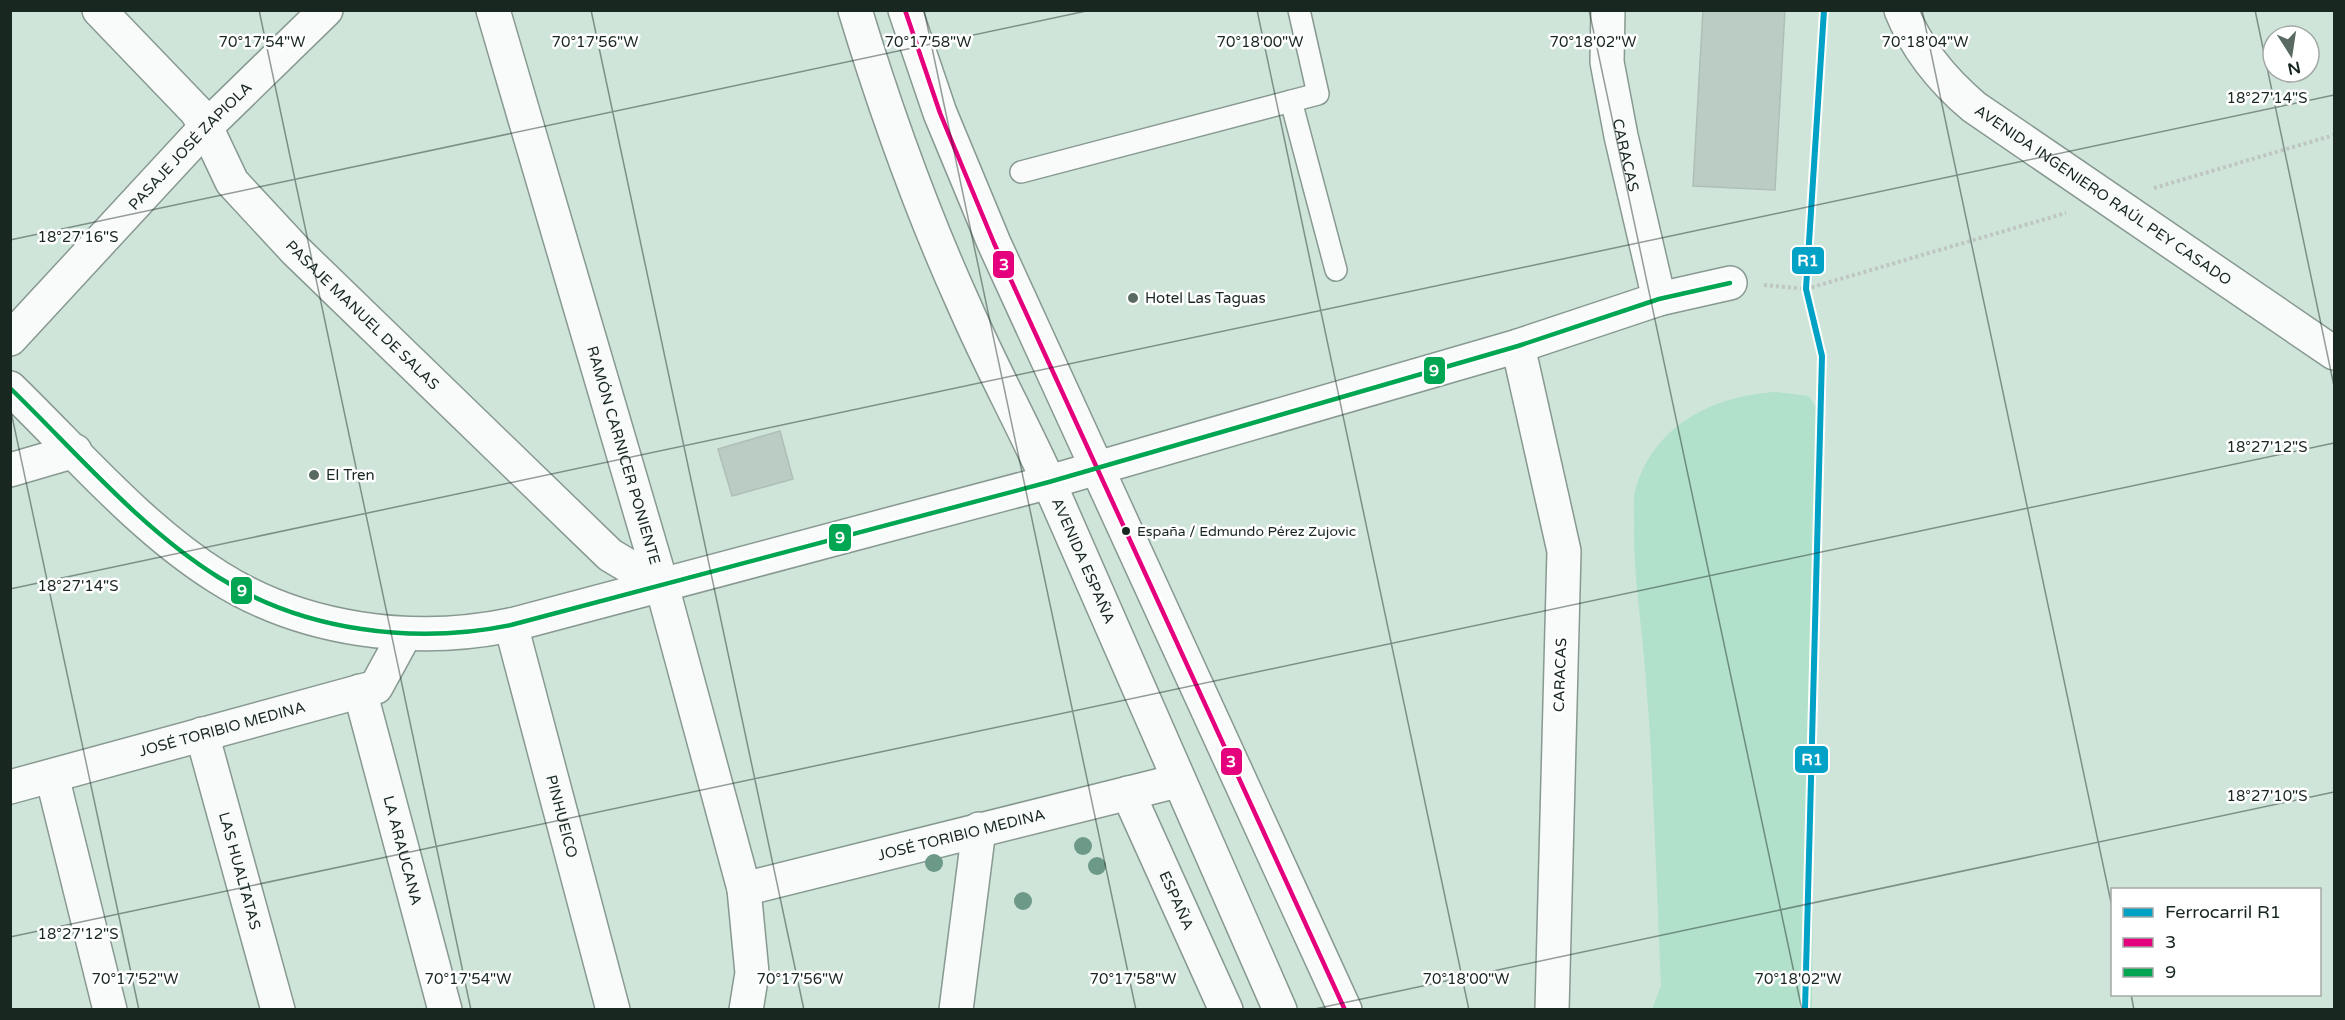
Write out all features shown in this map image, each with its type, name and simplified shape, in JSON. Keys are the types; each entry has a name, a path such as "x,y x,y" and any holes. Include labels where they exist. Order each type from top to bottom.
{"street":[{"name":"PASAJE MANUEL DE SALAS","path":"99,10 195,111 206,127 231,182 296,251 610,555 662,586"},
{"name":"PASAJE JOSÉ ZAPIOLA","path":"10,339 206,127 326,10"},
{"name":"RAMÓN CARNICER PONIENTE","path":"493,10 662,586 744,889 752,973 746,1010"},
{"name":"AVENIDA ESPAÑA","path":"855,10 895,136 937,242 970,319 1048,482 1280,1010"},
{"path":"905,10 940,112 962,167 1345,1010"},
{"name":"CARACAS","path":"1608,10 1607,62 1620,136 1659,299"},
{"name":"AVENIDA INGENIERO RAÚL PEY CASADO","path":"1901,10 1925,57 1948,85 1974,107 2334,353"},
{"path":"10,388 121,497 188,555 247,593 273,604 341,625 405,634 456,634 511,625 1048,482 1518,346 1659,299 1730,283"},
{"name":"CARACAS","path":"1518,346 1564,551 1551,1010"},
{"path":"10,470 75,451"},
{"name":"PINHUEICO","path":"511,625 613,1010"},
{"name":"JOSÉ TORIBIO MEDINA","path":"10,787 376,687 405,634"},
{"name":"LA ARAUCANA","path":"360,691 446,1010"},
{"name":"LAS HUALTATAS","path":"202,734 278,1010"},
{"path":"52,776 110,1010"},
{"name":"JOSÉ TORIBIO MEDINA","path":"744,889 1178,781"},
{"name":"ESPAÑA","path":"1128,793 1226,1010"},
{"path":"956,1010 979,829"}],"lane":[{"path":"1021,172 1318,94 1299,10"},
{"path":"1291,101 1336,270"}],"path":[{"path":"1730,283 1806,289 2334,135"}],"green space":[{"path":"1777,392 1809,396 1818,410 1812,1009 1652,1009 1661,986 1651,748 1635,559 1635,491 1644,468 1656,448 1671,431 1689,418 1731,399"}],"building":[{"path":"1703,10 1785,10 1775,190 1693,186"},
{"path":"780,431 793,479 732,496 718,449"}],"rail line":[{"name":"R1","path":"1805,1010 1822,356 1806,289 1824,10"}],"transit line":[{"name":"3","path":"905,10 940,113 994,243 1345,1010"},
{"name":"9","path":"10,388 135,513 189,557 218,577 286,610 322,621 360,629 436,634 511,625 1049,482 1518,346 1659,299 1730,283"}],"place":[{"name":"Hotel Las Taguas","path":"1133,298"},
{"name":"El Tren","path":"314,475"},
{"name":"España / Edmundo Pérez Zujovic","path":"1126,531"}]}
